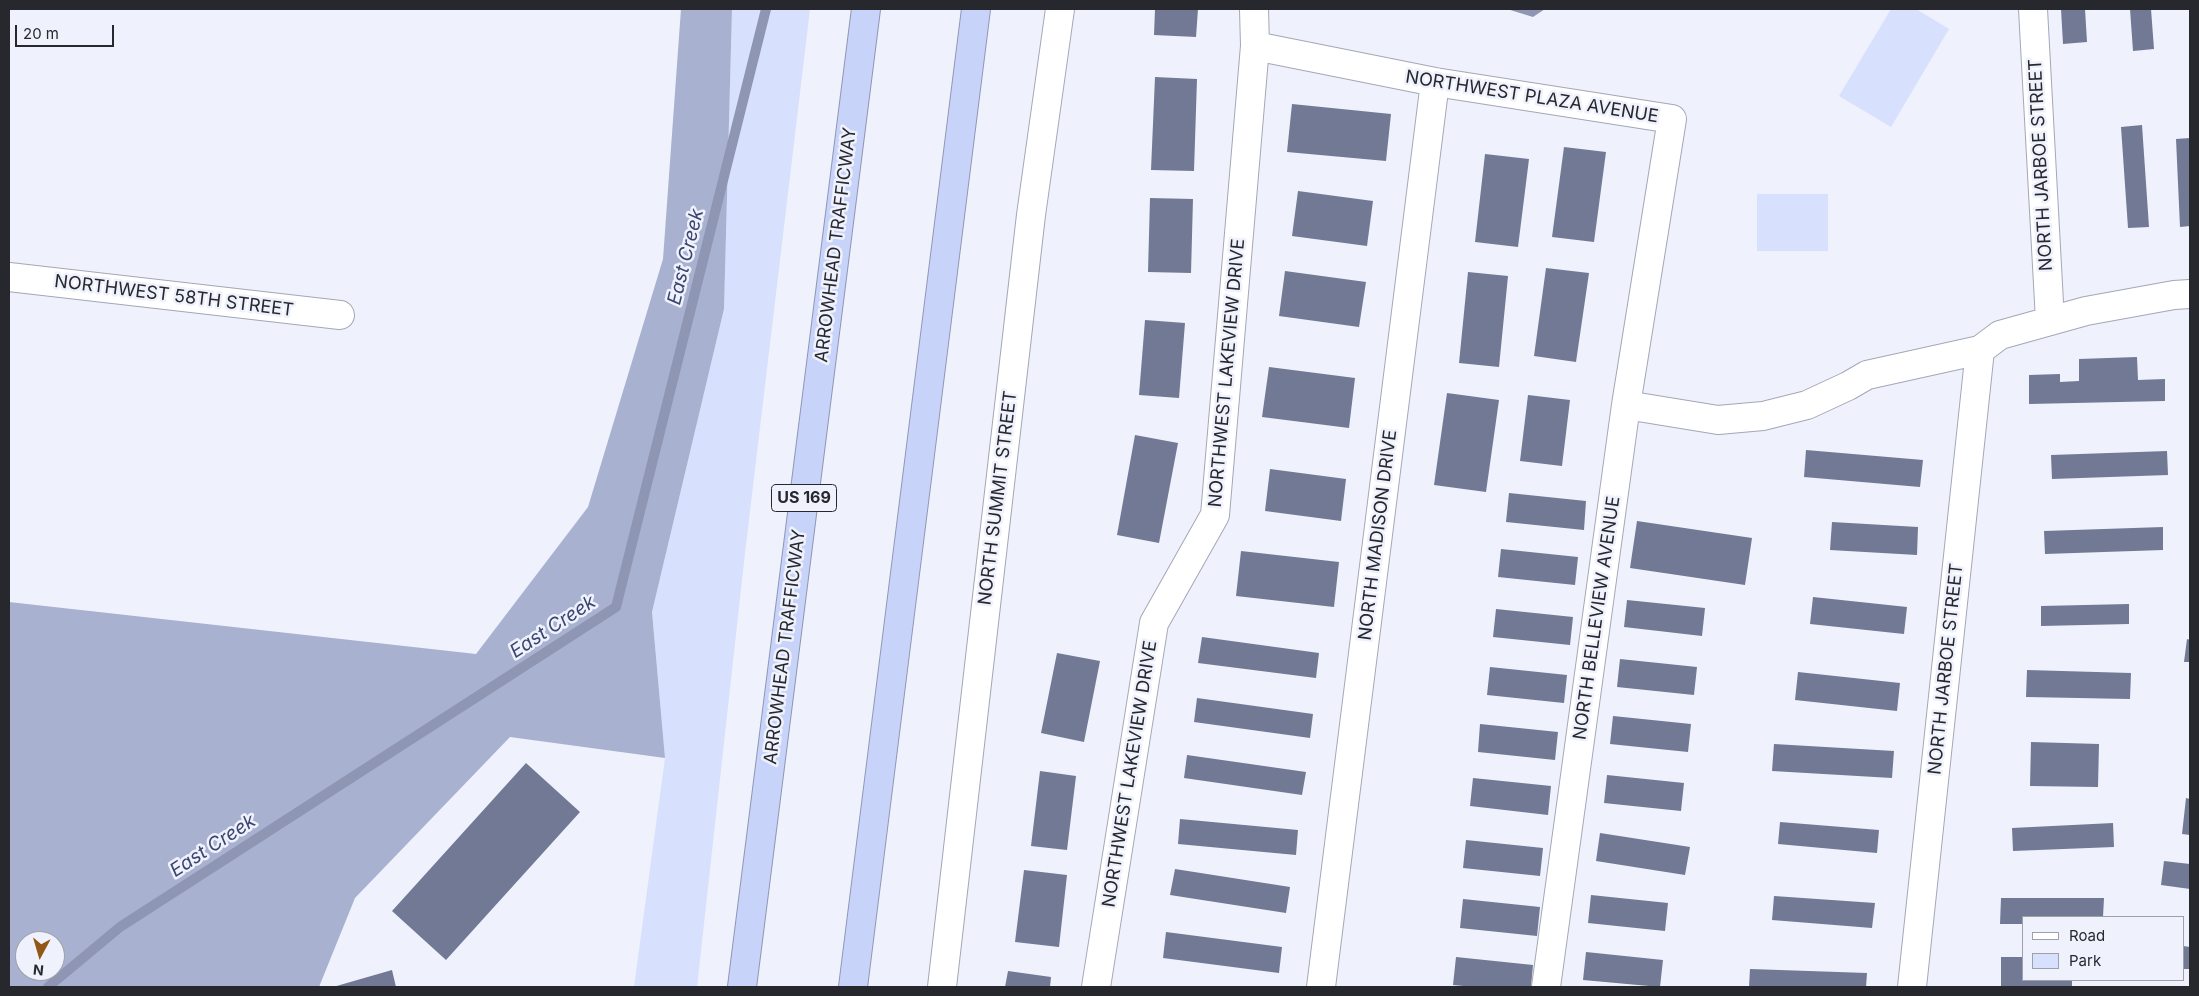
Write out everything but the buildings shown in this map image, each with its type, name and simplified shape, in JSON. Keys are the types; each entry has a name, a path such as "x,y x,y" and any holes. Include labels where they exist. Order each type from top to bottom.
{"highway":[{"name":"ARROWHEAD TRAFFICWAY","path":"742,987 866,9"},
{"path":"853,987 976,9"}],"street":[{"name":"NORTH SUMMIT STREET","path":"942,987 1031,215 1060,9"},
{"name":"NORTHWEST LAKEVIEW DRIVE","path":"1096,987 1154,623 1215,515 1255,46 1254,9"},
{"name":"NORTH JARBOE STREET","path":"2033,9 2050,321"},
{"name":"NORTHWEST PLAZA AVENUE","path":"1255,46 1435,82 1672,119 1626,405"},
{"name":"NORTH MADISON DRIVE","path":"1322,987 1435,82"},
{"name":"NORTHWEST 58TH STREET","path":"9,277 340,315"},
{"path":"1626,405 1718,420 1763,416 1807,405 1867,375 1980,350 2000,335 2086,311 2190,294"},
{"name":"NORTH JARBOE STREET","path":"1912,987 1980,350"},
{"name":"NORTH BELLEVIEW AVENUE","path":"1546,987 1626,405"}],"green space":[{"path":"732,9 810,9 745,553 697,987 634,987 665,758 652,612 724,309"},
{"path":"1891,9 1916,9 1949,29 1891,127 1839,96"},
{"path":"1757,194 1828,194 1828,251 1757,251"}],"shaded area":[{"path":"681,9 732,9 724,309 652,612 665,758 510,737 355,898 319,987 9,987 9,602 476,654 588,507 663,259"},
{"path":"1507,9 1545,9 1533,17"}],"waterway":[{"name":"East Creek","path":"48,987 120,927 616,607 766,9"}]}
